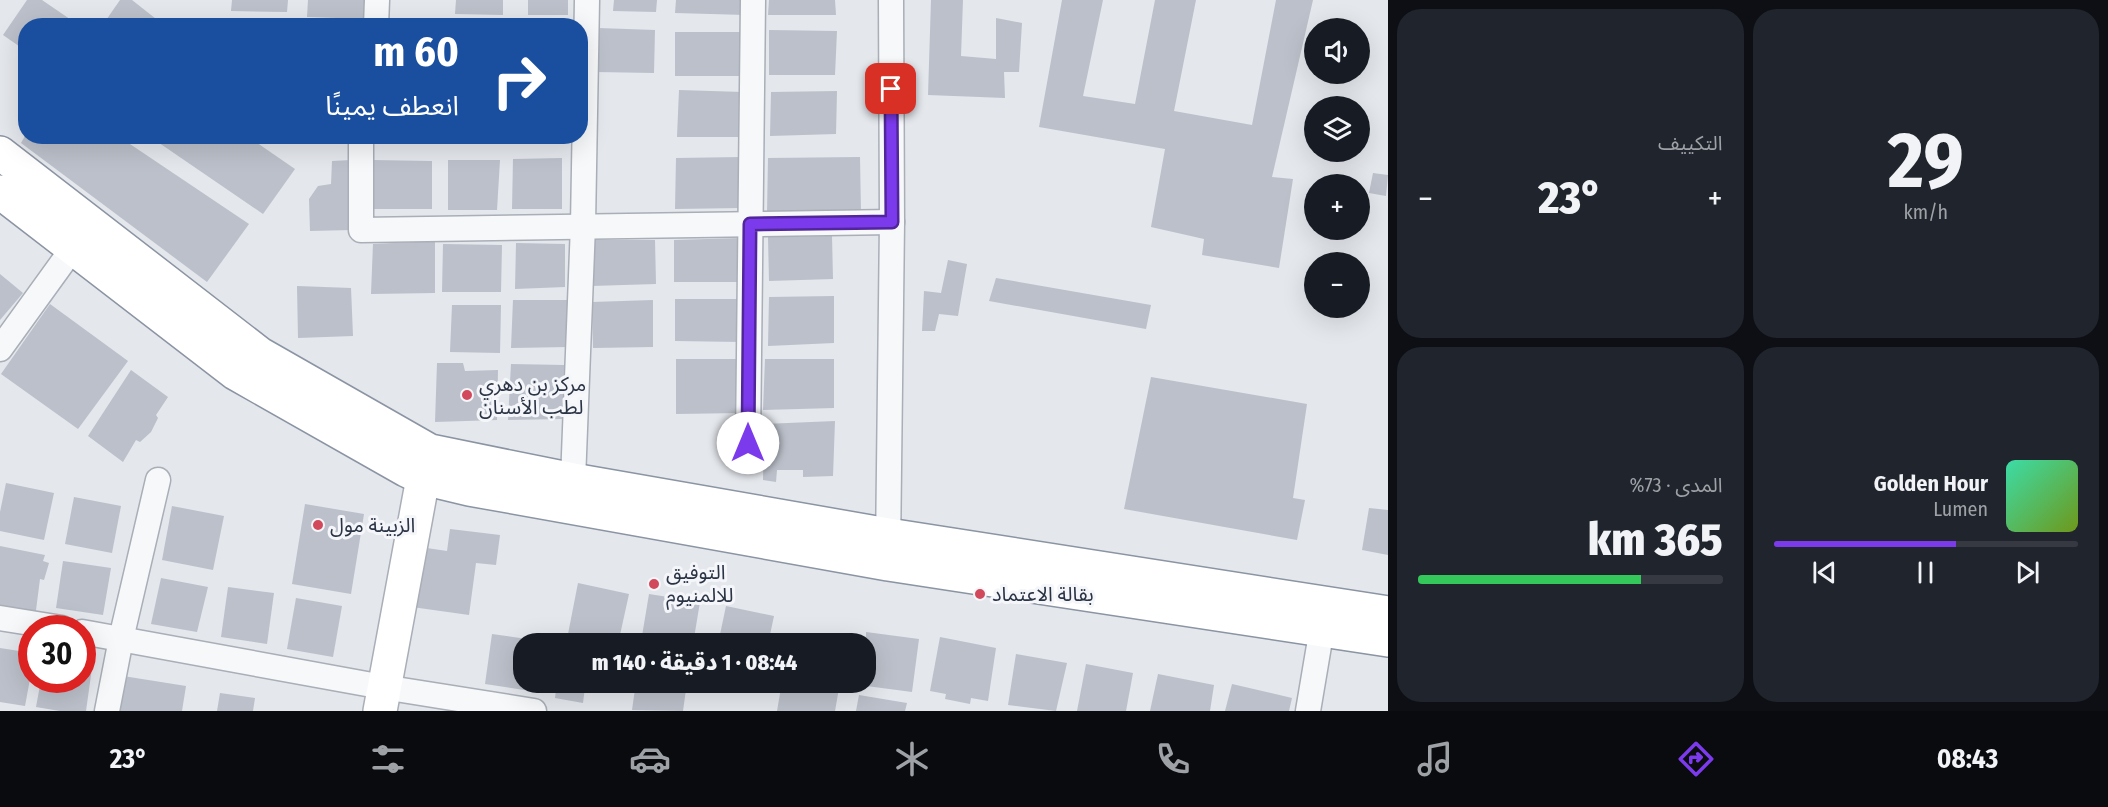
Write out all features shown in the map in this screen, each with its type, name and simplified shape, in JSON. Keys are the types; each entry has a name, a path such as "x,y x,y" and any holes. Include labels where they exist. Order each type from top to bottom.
{"main road":[{"path":"0,153 260,354 430,451 573,480 888,550 1388,639"},
{"path":"0,192 235,373 423,478 469,489 888,550 1388,613"},
{"path":"382,699 423,478"}],"street":[{"path":"376,18 377,0"},
{"path":"587,0 587,18"},
{"path":"748,443 753,0"},
{"path":"888,550 892,222 891,0"},
{"path":"361,144 361,230 892,222"},
{"path":"573,480 584,144"},
{"path":"0,349 73,248"},
{"path":"107,711 121,639 158,480"},
{"path":"0,618 18,621"},
{"path":"1308,711 1322,628"},
{"path":"96,635 382,699 534,711"}],"building":[{"path":"27,0 42,0 68,18 18,18 18,45 3,35"},
{"path":"120,0 132,0 155,18 108,18"},
{"path":"232,0 288,0 287,12 231,11"},
{"path":"308,0 368,0 367,18 307,17"},
{"path":"456,0 503,0 503,15 455,14"},
{"path":"528,0 568,0 568,15 528,15"},
{"path":"614,0 657,0 656,12 613,11"},
{"path":"676,0 746,0 746,15 675,13"},
{"path":"769,0 835,0 836,15 768,15"},
{"path":"931,0 963,0 961,56 996,59 996,18 1022,23 1019,72 1004,72 1005,98 928,95"},
{"path":"1062,0 1103,0 1083,96 1135,104 1155,0 1196,0 1174,111 1252,125 1276,0 1313,0 1309,18 1304,18 1304,39 1272,177 1293,179 1279,268 1202,255 1204,239 1151,227 1165,149 1039,127"},
{"path":"598,28 655,30 654,73 596,72"},
{"path":"769,30 837,31 835,75 769,75"},
{"path":"675,32 745,32 744,76 675,76"},
{"path":"679,90 743,92 742,137 677,137"},
{"path":"837,91 836,134 770,136 771,92"},
{"path":"22,144 130,144 249,224 207,282"},
{"path":"161,144 259,144 295,169 263,214"},
{"path":"742,157 741,208 675,209 676,158"},
{"path":"860,157 861,214 767,214 768,158"},
{"path":"562,158 562,209 512,209 513,159"},
{"path":"351,160 352,230 310,231 309,199 318,186 331,184 332,161"},
{"path":"372,160 432,161 432,209 371,209"},
{"path":"448,160 500,160 497,210 448,210"},
{"path":"1373,173 1388,175 1386,196 1370,193"},
{"path":"832,236 833,279 769,281 768,237"},
{"path":"741,238 741,282 674,282 674,240"},
{"path":"591,240 655,240 656,284 591,286"},
{"path":"435,241 435,293 371,294 373,244"},
{"path":"516,243 565,244 565,287 515,289"},
{"path":"443,244 502,245 501,292 442,292"},
{"path":"948,260 967,264 958,316 939,314 935,331 922,331 924,291 941,293"},
{"path":"0,274 23,293 0,320"},
{"path":"996,278 1151,305 1146,329 989,301"},
{"path":"297,286 351,288 353,336 298,338"},
{"path":"834,296 834,343 768,346 769,297"},
{"path":"675,299 740,299 741,342 675,341"},
{"path":"513,300 567,300 568,347 511,348"},
{"path":"653,300 653,347 593,348 592,302"},
{"path":"50,304 128,361 78,429 1,374"},
{"path":"452,305 501,305 500,353 450,352"},
{"path":"676,359 741,359 741,413 676,414"},
{"path":"765,359 834,359 834,408 763,410"},
{"name":"مركز بن دهري لطب الأسنان","path":"437,363 463,363 465,371 498,370 497,420 435,422"},
{"path":"511,364 564,365 563,419 508,420"},
{"path":"131,370 168,397 156,415 158,418 151,432 140,442 136,440 123,462 88,436"},
{"path":"1151,377 1307,404 1293,498 1305,500 1297,540 1124,509"},
{"path":"835,421 833,476 803,477 803,470 777,470 776,482 763,480 764,424"},
{"path":"6,483 54,493 44,540 0,531 0,512"},
{"path":"74,497 121,506 112,553 65,544"},
{"path":"305,504 364,514 351,594 292,584"},
{"path":"172,506 224,516 213,570 162,560"},
{"path":"1369,508 1388,510 1388,555 1362,550"},
{"path":"450,529 500,535 496,565 476,563 469,615 412,607 420,547 447,551"},
{"path":"0,546 45,555 43,561 49,563 44,580 40,579 35,615 0,611"},
{"path":"63,561 111,568 103,615 56,608"},
{"path":"161,578 208,587 197,632 151,624"},
{"path":"578,583 629,594 620,633 568,633"},
{"path":"228,587 274,593 267,644 221,637"},
{"path":"649,594 700,602 695,633 642,633"},
{"path":"296,598 342,606 333,657 287,649"},
{"path":"726,606 774,616 770,633 720,633"},
{"path":"876,633 919,639 912,692 876,687"},
{"path":"492,634 513,637 513,688 485,684"},
{"path":"940,637 996,648 988,701 971,698 970,704 945,699 946,694 930,691"},
{"path":"0,648 18,651 18,693 27,693 25,706 0,702"},
{"path":"1016,654 1067,663 1056,711 1008,705"},
{"path":"1086,664 1133,673 1126,711 1077,711"},
{"path":"1158,674 1214,685 1210,711 1150,711"},
{"path":"123,676 186,686 182,711 117,711"},
{"path":"1232,684 1292,698 1289,711 1225,711"},
{"path":"39,693 89,693 86,711 60,711 36,707"},
{"path":"220,693 255,698 253,711 217,711"},
{"path":"556,693 584,693 583,703 555,698"},
{"path":"634,693 685,693 683,711 632,710"},
{"path":"780,693 838,693 835,711 777,711"},
{"path":"859,695 907,703 905,711 856,711"}],"place":[{"name":"مركز بن دهري لطب الأسنان","path":"467,395"},
{"name":"الزبينة مول","path":"318,525"},
{"name":"التوفيق للالمنيوم","path":"654,584"},
{"name":"بقالة الاعتماد","path":"980,594"}],"route":[{"path":"748,443 750,224 892,222 891,89"}]}
